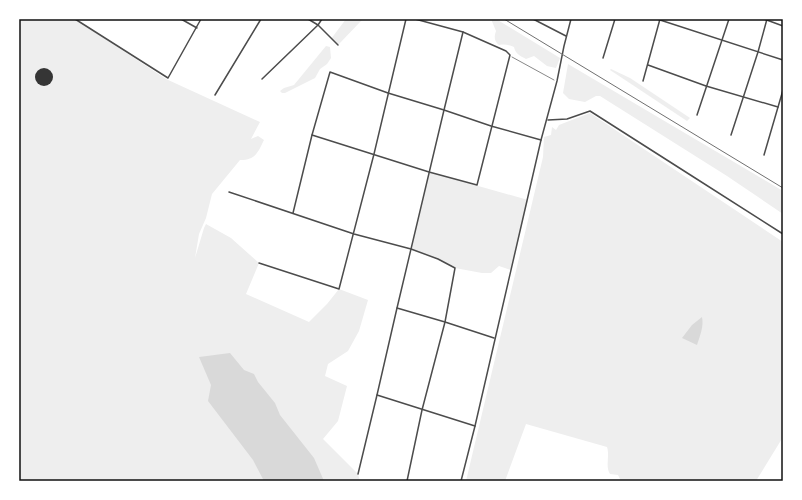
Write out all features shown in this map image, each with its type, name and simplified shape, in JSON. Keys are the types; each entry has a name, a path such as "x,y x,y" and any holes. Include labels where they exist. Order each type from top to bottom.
{"street":[{"path":"75,19 168,78 201,19"},
{"path":"181,19 197,28"},
{"path":"215,95 261,19"},
{"path":"308,19 318,25 338,45"},
{"path":"262,79 318,25 322,19"},
{"path":"259,263 339,289 374,154 406,19"},
{"path":"312,135 429,172 477,185 510,55 506,51 463,32 414,19"},
{"path":"533,19 566,36"},
{"path":"461,481 541,140 557,82 560,60 571,19"},
{"path":"603,58 615,19"},
{"path":"643,82 659,19 783,60"},
{"path":"696,115 729,19"},
{"path":"764,19 783,26"},
{"path":"731,135 767,20"},
{"path":"358,474 378,395 396,308 463,32"},
{"path":"648,65 706,86 778,107"},
{"path":"292,214 330,72 388,93 491,126 541,140"},
{"path":"764,155 783,90"},
{"path":"547,120 567,119 590,111 783,234"},
{"path":"229,192 354,234 411,249 438,259 455,268 445,322 422,410 406,481"},
{"path":"396,308 495,338"},
{"path":"378,395 475,426"}],"path":[{"path":"510,55 557,82"}],"shaded area":[{"path":"19,19 75,19 166,79 260,122 251,139 258,136 264,140 258,152 250,159 240,160 212,194 206,218 199,234 195,258 206,224 231,238 259,263 246,294 309,322 327,304 339,289 368,300 359,331 348,351 328,364 325,376 347,386 338,421 323,439 358,474 360,481 19,481"},
{"path":"346,19 363,19 338,45 331,39"},
{"path":"491,19 496,19 560,58 556,68 547,66 534,56 526,59 515,51 514,47 499,45 495,40 496,31"},
{"path":"326,46 330,47 331,58 327,64 320,69 315,78 285,93 282,93 280,91 284,88 294,85"},
{"path":"568,64 783,191 783,214 727,176 600,96 596,96 585,102 569,99 563,93"},
{"path":"611,69 630,78 690,118 687,121 610,70"},
{"path":"590,113 783,242 783,437 756,481 621,481 618,475 610,474 607,447 526,424 505,481 466,481 543,157 544,137 551,135 552,127 556,130 559,125"},
{"path":"429,172 528,200 511,270 499,266 491,273 482,273 455,268 438,259 411,249"},
{"path":"702,317 702,327 697,345 682,338 692,325"},
{"path":"230,353 244,370 254,374 258,382 275,403 280,415 314,458 324,481 264,481 253,460 208,401 211,385 199,357"}],"building":[{"path":"44,68 50,71 53,77 50,83 44,86 38,83 35,77 38,71"}],"railway":[{"path":"504,19 783,188"}]}
